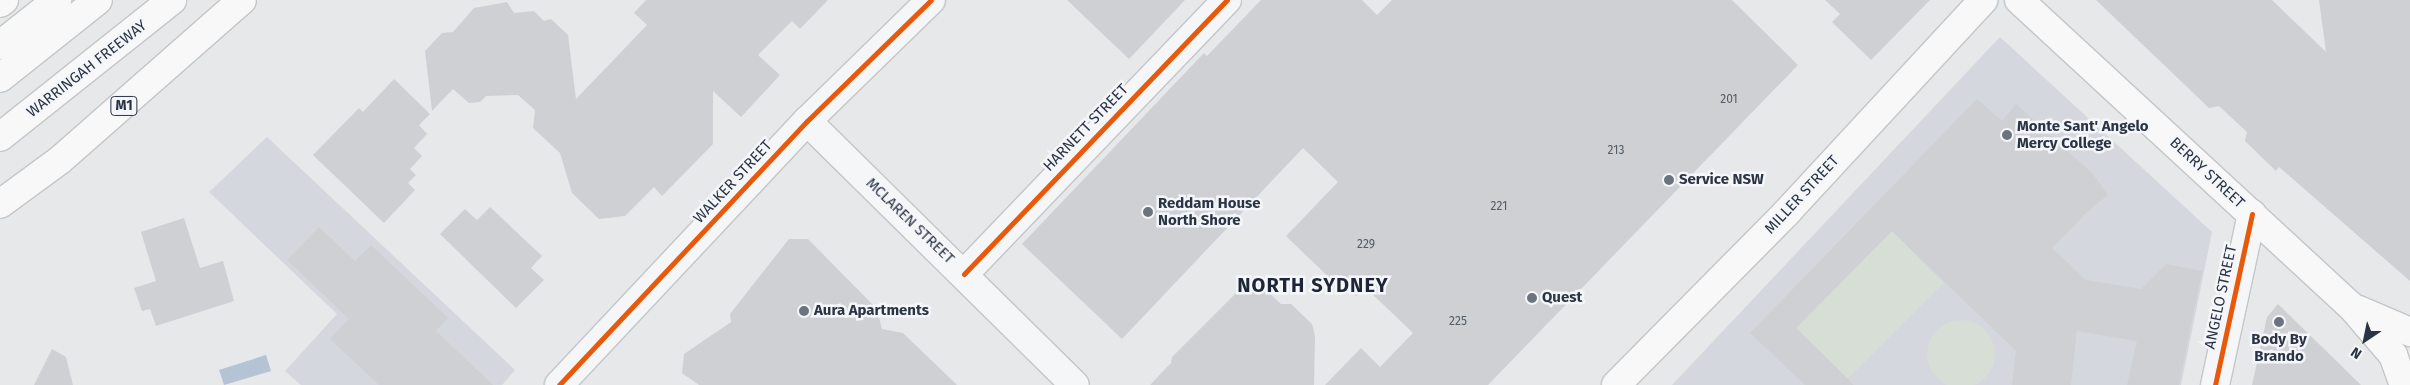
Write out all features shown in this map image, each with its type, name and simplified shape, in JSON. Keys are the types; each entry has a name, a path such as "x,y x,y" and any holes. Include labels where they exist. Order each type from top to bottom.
{"main road":[{"path":"0,3 4,0"},
{"path":"0,45 58,0"},
{"path":"0,78 98,0"},
{"name":"WARRINGAH FREEWAY","path":"0,136 172,0"},
{"name":"M1","path":"0,204 68,154 242,0"},
{"name":"MILLER STREET","path":"1616,385 1787,212 1983,0"},
{"name":"BERRY STREET","path":"2019,0 2351,306 2393,355 2404,385"},
{"name":"BERRY STREET","path":"2351,306 2410,332"}],"street":[{"name":"WALKER STREET","path":"558,385 808,121 932,0"},
{"name":"HARNETT STREET","path":"964,274 1227,0"},
{"name":"MCLAREN STREET","path":"808,121 1075,385"},
{"name":"ANGELO STREET","path":"2215,385 2252,214"}],"shaded area":[{"name":"Monte Sant' Angelo Mercy College","path":"2000,37 2212,232 2181,385 1672,385"},
{"path":"267,137 515,370 502,385 301,385 285,371 337,314 209,192"},
{"path":"1892,231 1944,283 1848,379 1796,328"},
{"path":"1968,320 1980,326 1989,335 1995,347 1993,367 1985,378 1968,388 1954,388 1937,378 1929,367 1927,347 1937,330 1948,322"}],"water":[{"path":"266,355 271,371 224,385 219,370"}],"building":[{"path":"646,0 828,0 800,29 792,21 758,55 780,75 741,117 713,91 713,144 662,196 654,187 625,216 599,219 572,193 560,153 533,128 535,110 518,95 486,96 480,102 469,103 453,89 432,111 425,51 442,33 453,32 474,8 507,2 514,13 534,11 544,21 551,19 568,35 576,99 647,25 634,13"},
{"path":"1067,0 1185,0 1129,59"},
{"path":"1261,0 1362,0 1377,15 1392,0 1732,0 1798,65 1488,385 1325,385 1361,348 1380,367 1413,333 1365,287 1356,296 1345,286 1342,290 1286,236 1338,182 1303,148 1122,339 1022,244 1204,53 1207,56"},
{"path":"1825,0 1930,0 1871,60 1832,22 1840,14"},
{"path":"2096,0 2272,0 2326,52 2319,0 2410,0 2410,281 2279,167 2276,171 2245,141 2247,132 2219,106 2209,108"},
{"path":"394,79 430,114 419,125 427,134 414,148 422,156 410,169 416,175 408,183 415,190 384,223 313,155 359,108 363,112"},
{"path":"1977,99 2002,121 2016,104 2093,174 2108,195 2087,212 2052,248 2086,280 2141,289 2166,264 2202,271 2179,385 2127,385 2137,341 2077,331 2071,385 2012,385 2016,351 1892,231 1796,328 1854,385 1805,385 1750,333"},
{"path":"490,207 542,256 531,268 544,280 516,308 440,234 465,209 477,220"},
{"path":"184,218 200,268 223,261 234,301 156,326 150,309 142,311 134,288 156,281 141,232"},
{"path":"319,227 355,261 371,245 448,318 436,331 493,385 379,385 330,339 349,319 287,260"},
{"name":"Aura Apartments","path":"789,239 808,239 877,309 882,329 903,333 957,385 699,385 682,373 684,354 731,322 730,314"},
{"path":"1252,277 1281,304 1291,304 1312,324 1315,336 1314,385 1150,385 1171,363 1172,357"},
{"path":"2278,304 2361,385 2252,385 2267,317"},
{"path":"52,349 66,357 73,385 34,385"}],"cycle path":[{"path":"559,385 807,121 931,0"},
{"path":"964,274 1227,0"},
{"path":"2215,385 2252,214"}],"place":[{"name":"Monte Sant' Angelo Mercy College","path":"2007,135"},
{"name":"Service NSW","path":"1669,180"},
{"name":"Reddam House North Shore","path":"1148,212"},
{"name":"Quest","path":"1532,298"},
{"name":"Aura Apartments","path":"804,311"},
{"name":"Body By Brando","path":"2279,322"}],"district":[{"name":"NORTH SYDNEY","path":"1313,285"}]}
